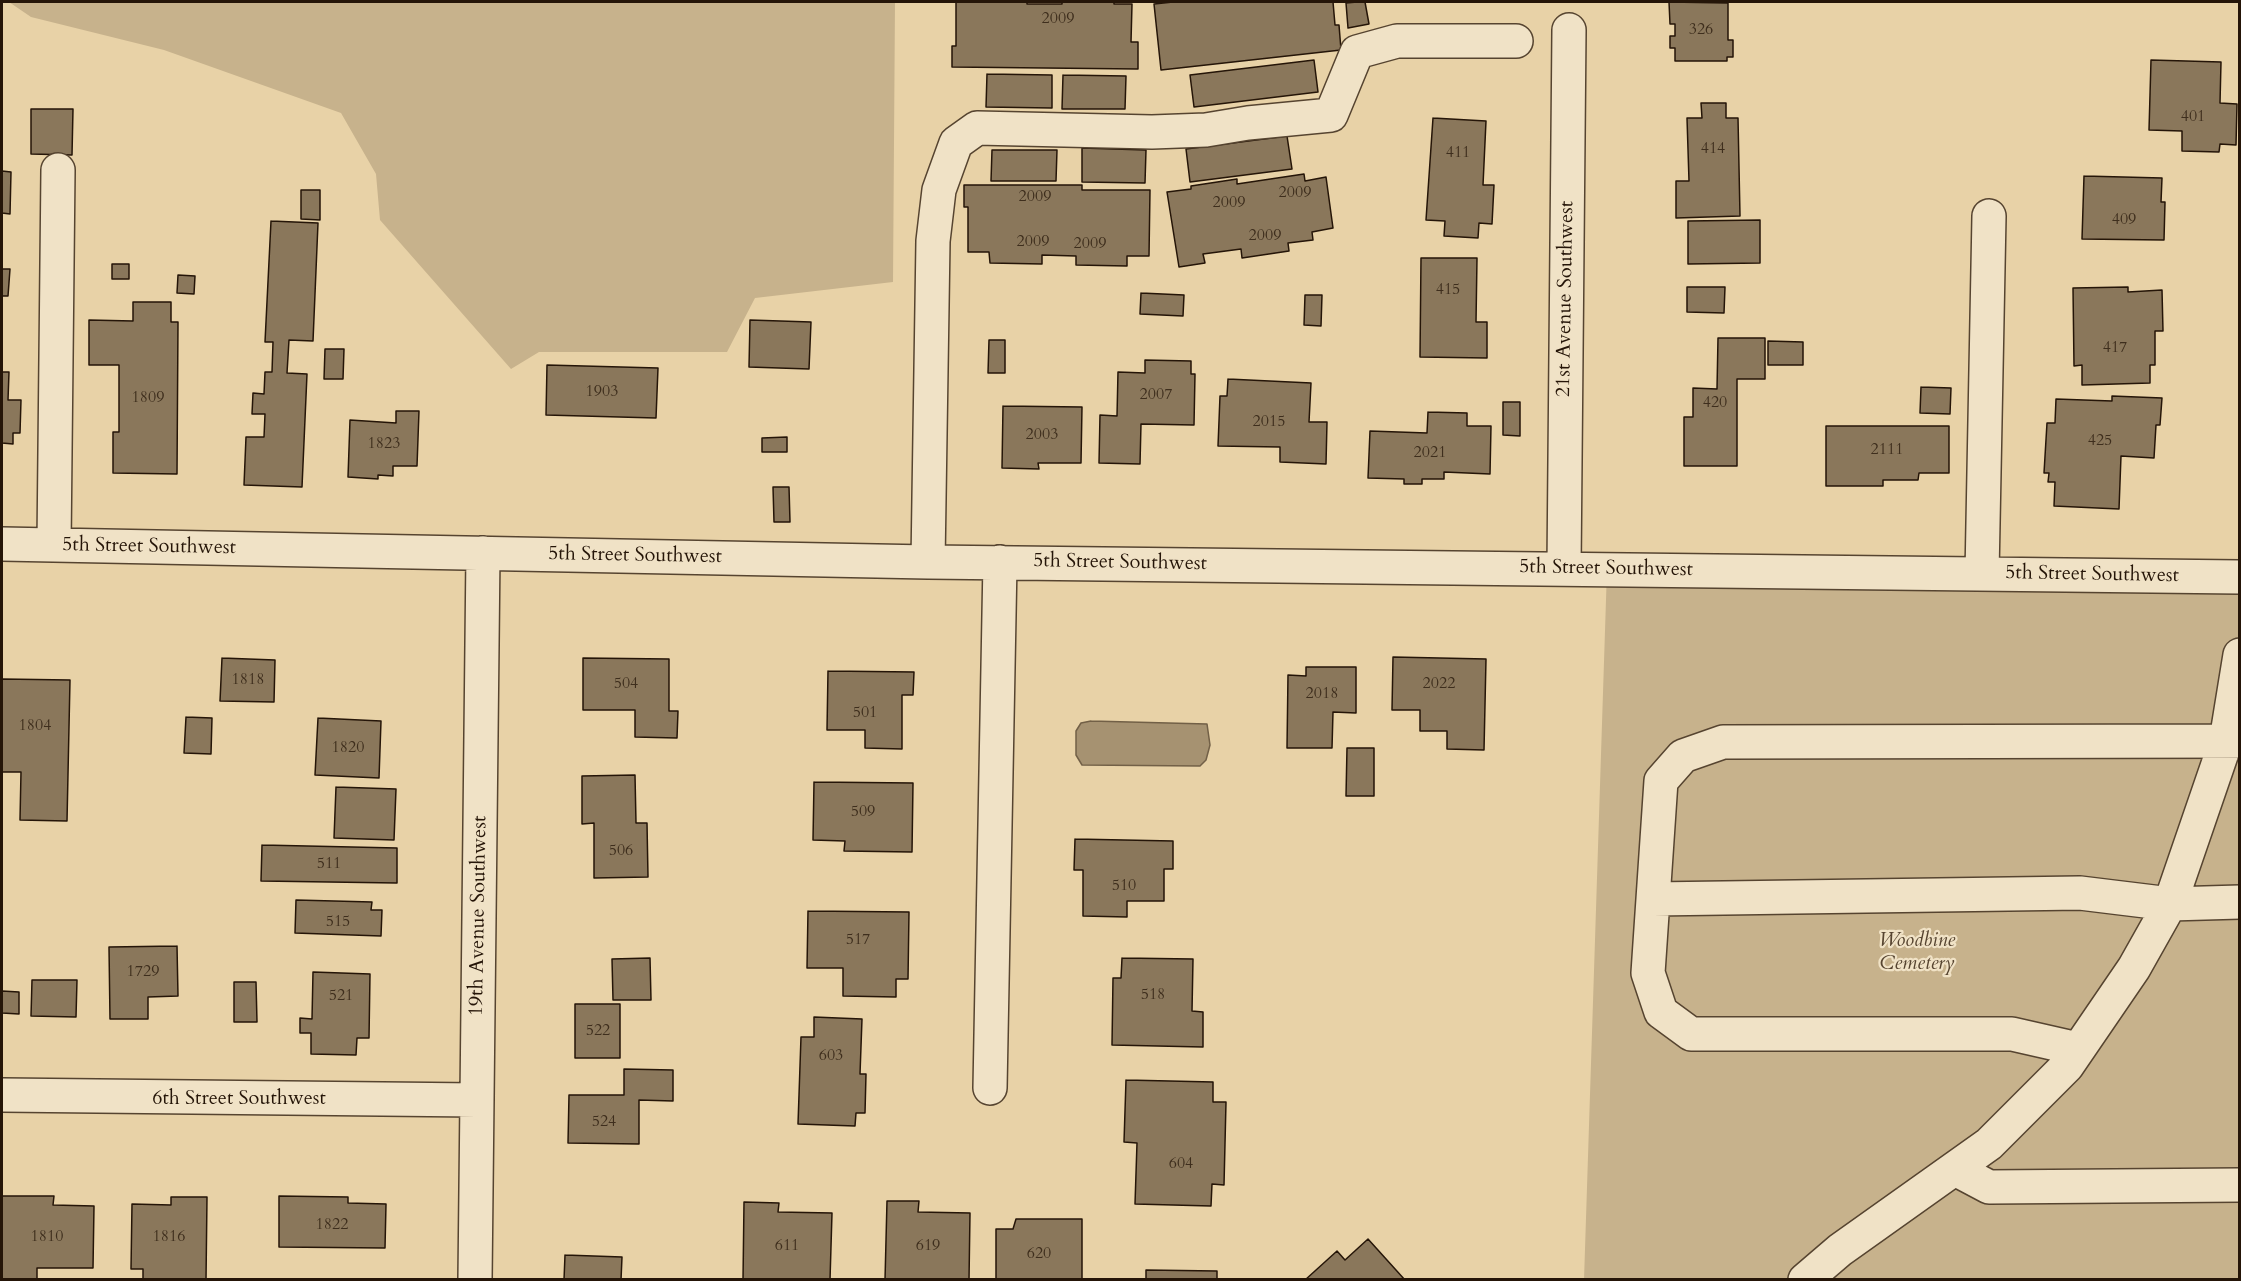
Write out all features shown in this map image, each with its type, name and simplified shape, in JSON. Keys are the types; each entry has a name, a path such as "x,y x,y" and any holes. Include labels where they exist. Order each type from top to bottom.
{"street":[{"name":"21st Avenue Southwest","path":"1564,568 1569,30"},
{"path":"928,562 933,241 939,190 956,143 977,128 1152,132 1206,130 1248,123 1331,115 1357,52 1397,41 1516,40"},
{"path":"54,545 58,170"},
{"path":"1982,574 1989,216"},
{"name":"5th Street Southwest","path":"2,544 928,562 2240,577"},
{"name":"19th Avenue Southwest","path":"475,1280 483,553"},
{"path":"990,1088 1000,562"},
{"path":"1805,1280 1840,1250 1989,1144 2067,1066 2134,968 2170,904 2233,741 2240,655"},
{"path":"2078,1049 2012,1034 1691,1034 1661,1012 1648,973 1661,781 1683,756 1723,742 2233,741"},
{"path":"1653,899 2080,893 2170,904 2240,902"},
{"name":"6th Street Southwest","path":"2,1095 477,1100"},
{"path":"1955,1169 1989,1187 2240,1185"}],"green space":[{"path":"9,2 895,2 893,282 755,298 727,352 539,352 511,369 380,220 376,174 341,113 164,50 31,17"},
{"name":"Woodbine Cemetery","path":"1607,569 2239,577 2239,1279 1584,1280"}],"shaded area":[{"path":"1091,721 1207,724 1210,745 1206,760 1200,766 1082,765 1076,755 1076,731 1081,723"}],"building":[{"path":"956,2 1132,4 1131,42 1138,42 1138,69 952,67 952,46 956,46"},
{"path":"1333,2 1335,25 1339,25 1341,50 1161,70 1154,4"},
{"path":"1365,2 1369,24 1348,28 1346,3"},
{"path":"1669,2 1728,3 1728,40 1733,40 1733,57 1727,57 1727,61 1675,61 1675,48 1670,48 1670,36 1675,36 1675,24 1670,24"},
{"path":"1314,60 1318,92 1194,107 1190,75"},
{"path":"2151,60 2221,62 2220,103 2237,104 2236,145 2220,144 2219,152 2182,151 2182,131 2149,130"},
{"path":"987,74 1052,75 1052,108 986,107"},
{"path":"1063,75 1126,76 1125,109 1062,109"},
{"path":"1701,103 1726,103 1726,118 1738,118 1740,216 1676,218 1676,181 1689,181 1687,118 1702,118"},
{"path":"31,109 73,109 72,155 31,154"},
{"path":"1433,118 1486,121 1483,185 1494,185 1492,224 1479,223 1478,238 1444,236 1445,221 1426,220"},
{"path":"1287,136 1292,169 1190,182 1186,149"},
{"path":"1082,148 1146,150 1145,183 1082,182"},
{"path":"992,150 1057,150 1056,181 991,181"},
{"path":"2,171 11,172 10,214 2,213"},
{"path":"1304,174 1305,181 1326,177 1333,228 1312,232 1313,240 1288,243 1289,251 1242,258 1241,249 1203,254 1205,263 1179,267 1167,192 1237,179 1237,184"},
{"path":"2084,176 2162,178 2161,202 2165,202 2164,240 2082,239"},
{"path":"964,185 1082,185 1082,190 1150,190 1149,256 1127,256 1127,266 1076,265 1076,256 1042,255 1042,264 990,263 989,252 968,252 968,207 964,207"},
{"path":"301,190 320,190 320,220 301,219"},
{"path":"1760,220 1760,263 1688,264 1688,221"},
{"path":"271,221 318,223 313,341 289,340 287,373 307,374 302,487 244,485 246,437 264,437 265,414 252,414 253,393 264,394 265,372 272,372 273,342 265,342"},
{"path":"1421,258 1477,258 1476,322 1487,322 1487,358 1420,357"},
{"path":"112,264 129,264 129,279 112,279"},
{"path":"2,269 10,269 8,296 2,296"},
{"path":"178,275 195,276 194,294 177,293"},
{"path":"1687,287 1725,287 1724,313 1687,312"},
{"path":"2128,287 2128,292 2162,290 2163,331 2155,331 2155,365 2150,365 2150,383 2082,385 2082,365 2074,366 2073,288"},
{"path":"1141,293 1184,295 1183,316 1140,314"},
{"path":"1305,295 1322,295 1321,326 1304,325"},
{"path":"133,302 171,302 171,322 178,322 177,474 113,473 113,432 119,432 119,365 89,365 89,320 133,321"},
{"path":"750,320 811,322 809,369 749,367"},
{"path":"1718,338 1765,338 1765,379 1737,379 1737,466 1684,466 1684,417 1693,417 1693,388 1717,389"},
{"path":"989,340 1005,340 1005,373 988,373"},
{"path":"1768,341 1803,342 1803,365 1768,365"},
{"path":"325,349 344,349 343,379 324,379"},
{"path":"1145,360 1191,361 1191,374 1195,374 1194,425 1141,424 1140,464 1099,463 1100,415 1117,416 1118,372 1145,373"},
{"path":"547,365 658,368 656,418 546,415"},
{"path":"2,372 9,372 8,400 21,400 20,433 13,433 13,444 2,443"},
{"path":"1228,379 1311,383 1309,422 1327,422 1326,464 1280,462 1280,447 1218,446 1220,396 1227,396"},
{"path":"1921,387 1951,388 1950,414 1920,413"},
{"path":"2112,396 2162,398 2160,425 2156,425 2154,458 2121,456 2119,509 2054,506 2055,482 2048,482 2049,473 2044,473 2047,423 2055,423 2056,399 2112,401"},
{"path":"1503,402 1520,402 1520,436 1503,435"},
{"path":"1003,406 1082,407 1081,463 1038,463 1039,469 1002,468"},
{"path":"396,411 419,411 417,466 393,466 393,476 378,475 378,479 348,477 350,420 396,423"},
{"path":"1428,412 1467,413 1467,426 1491,426 1490,474 1444,472 1444,479 1422,479 1422,484 1404,484 1404,479 1368,478 1370,431 1427,433"},
{"path":"1826,426 1949,426 1949,473 1919,473 1918,480 1883,480 1883,486 1826,486"},
{"path":"787,437 787,452 762,452 762,438"},
{"path":"773,487 789,487 790,522 774,522"},
{"path":"1393,657 1486,659 1484,750 1447,749 1447,731 1420,731 1420,710 1392,710"},
{"path":"222,658 275,660 274,702 220,701"},
{"path":"583,658 669,659 669,711 678,711 677,738 635,737 635,710 583,710"},
{"path":"1306,667 1356,667 1356,713 1333,712 1332,748 1287,748 1288,675 1306,676"},
{"path":"828,671 914,672 913,695 902,695 902,749 865,748 865,730 827,730"},
{"path":"2,679 70,680 67,821 20,820 21,772 2,772"},
{"path":"186,717 212,718 211,754 184,753"},
{"path":"318,718 381,721 379,778 315,775"},
{"path":"1347,748 1374,748 1374,796 1346,796"},
{"path":"635,775 636,823 647,823 648,877 594,878 594,823 582,824 582,776"},
{"path":"814,782 913,783 912,852 844,851 845,841 813,840"},
{"path":"336,787 396,789 394,840 334,838"},
{"path":"1075,839 1173,841 1173,869 1164,869 1164,901 1127,901 1127,917 1083,916 1083,870 1074,870"},
{"path":"262,845 397,848 397,883 261,881"},
{"path":"296,900 372,902 371,910 382,910 381,936 295,933"},
{"path":"808,911 909,912 908,979 896,979 896,997 843,996 843,968 807,968"},
{"path":"177,946 178,996 148,997 148,1019 110,1019 109,947"},
{"path":"650,958 651,1000 613,1000 612,959"},
{"path":"1122,958 1193,959 1192,1011 1203,1012 1203,1047 1112,1045 1113,978 1121,978"},
{"path":"313,972 370,974 369,1038 357,1038 356,1055 311,1054 311,1033 300,1033 300,1018 312,1019"},
{"path":"32,980 77,980 76,1017 31,1016"},
{"path":"234,982 256,982 257,1022 234,1022"},
{"path":"2,991 19,992 19,1014 2,1013"},
{"path":"575,1004 620,1004 620,1058 575,1058"},
{"path":"814,1017 862,1019 860,1074 866,1074 865,1113 856,1113 855,1126 798,1124 801,1037 814,1037"},
{"path":"624,1069 673,1070 673,1101 639,1100 639,1144 568,1143 569,1095 624,1095"},
{"path":"1126,1080 1213,1082 1213,1102 1226,1102 1224,1185 1212,1184 1211,1206 1135,1204 1137,1143 1124,1142"},
{"path":"2,1196 54,1196 53,1205 94,1206 93,1268 37,1268 37,1280 2,1280"},
{"path":"279,1196 348,1197 348,1203 386,1204 385,1248 279,1247"},
{"path":"171,1197 207,1197 206,1280 143,1280 143,1269 131,1269 132,1204 171,1205"},
{"path":"887,1201 919,1201 918,1212 970,1213 969,1280 885,1280"},
{"path":"744,1202 779,1203 778,1212 832,1213 830,1280 743,1280"},
{"path":"1016,1219 1082,1219 1082,1280 996,1280 996,1229 1013,1229"},
{"path":"1368,1239 1405,1280 1305,1280 1337,1251 1345,1260"},
{"path":"565,1255 622,1257 621,1280 564,1280"},
{"path":"1146,1270 1217,1271 1217,1280 1146,1280"}]}
